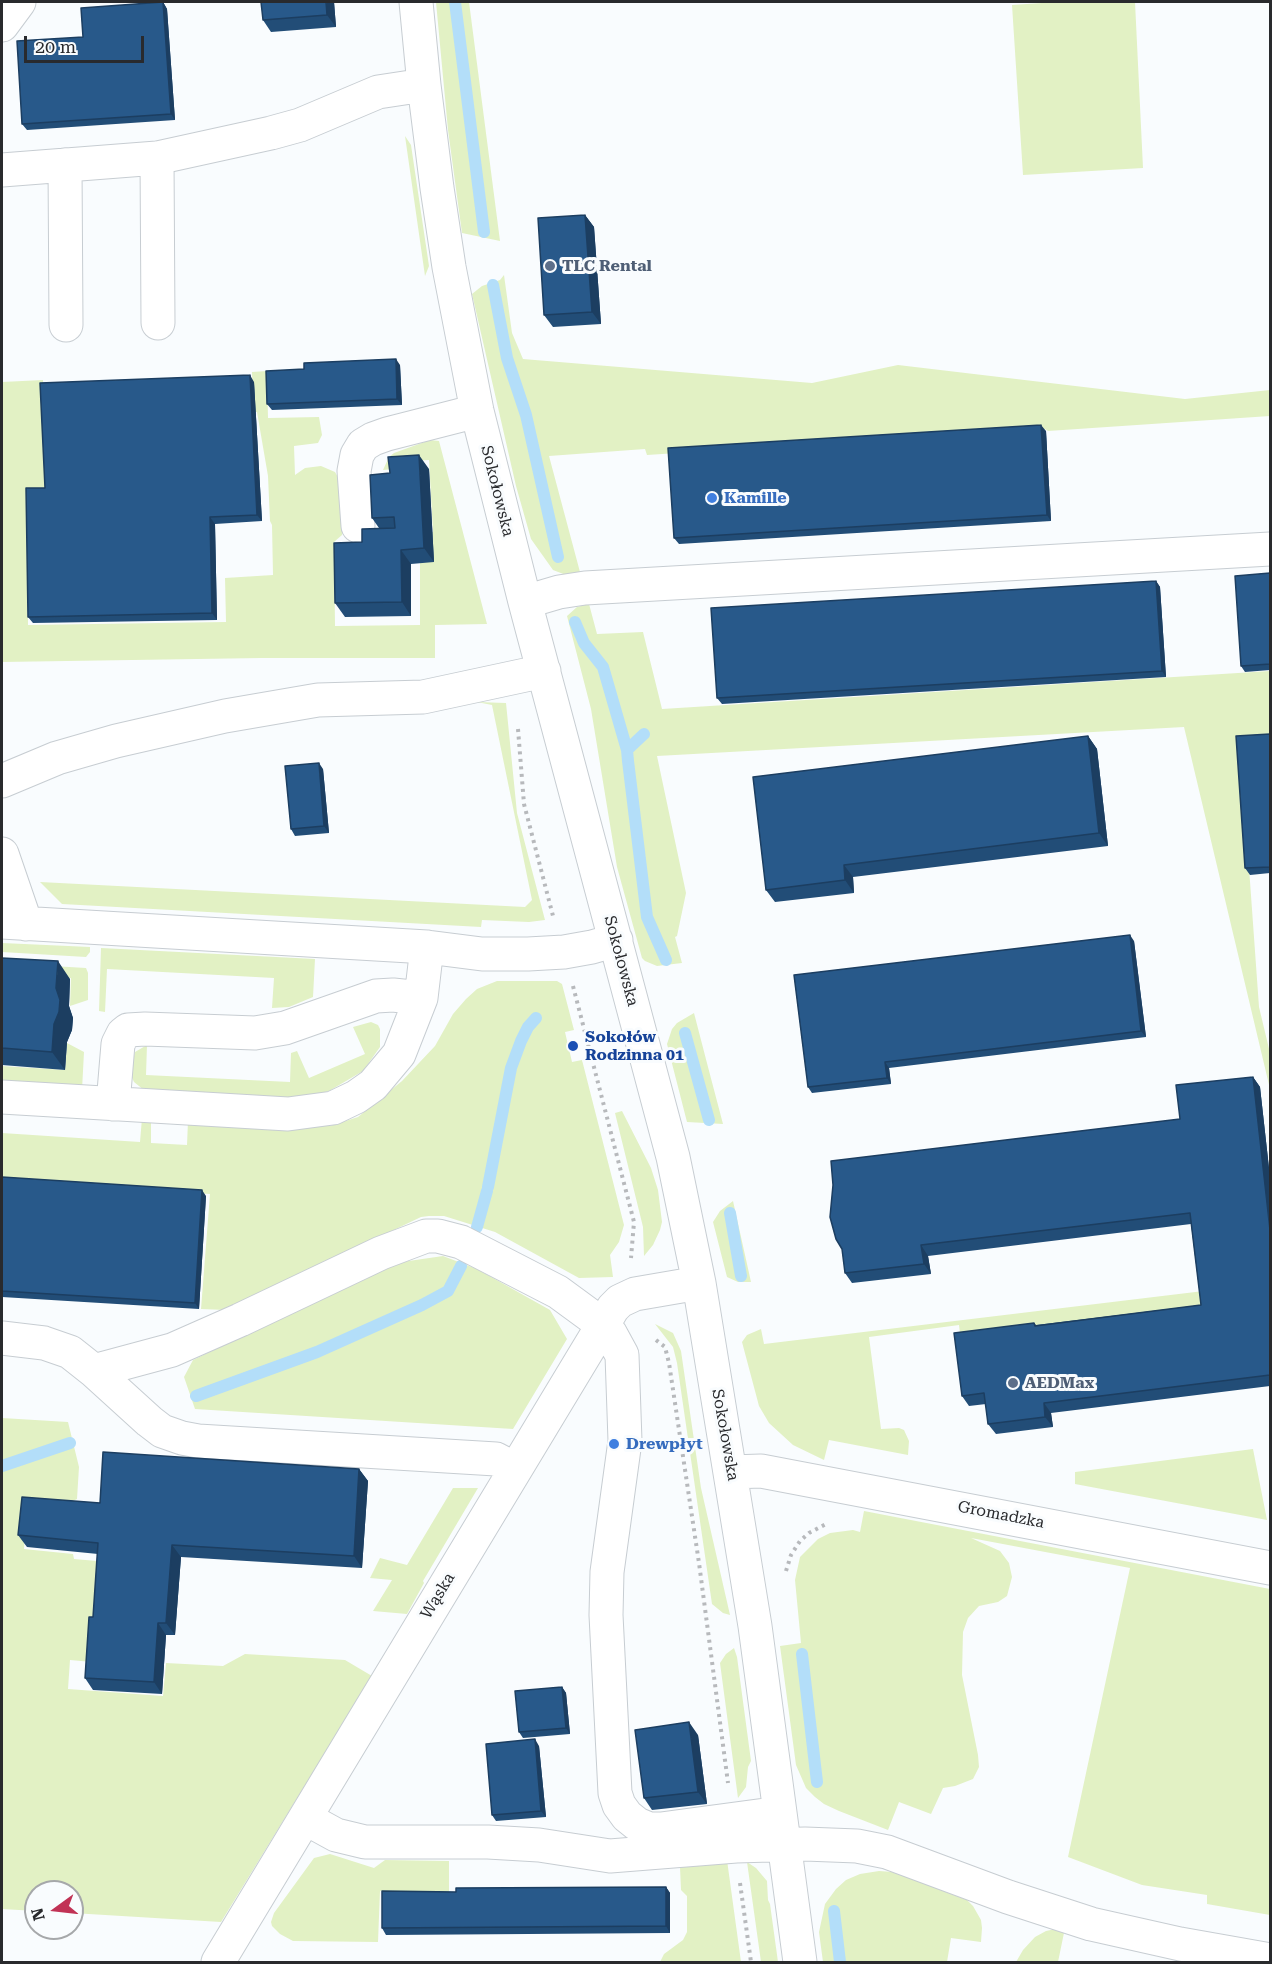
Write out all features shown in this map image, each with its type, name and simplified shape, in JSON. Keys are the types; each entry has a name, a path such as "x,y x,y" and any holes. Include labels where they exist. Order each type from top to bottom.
{"street":[{"path":"2,25 18,2"},
{"name":"Sokołowska","path":"416,2 424,85 446,246 477,411 525,602 673,1157 699,1283 755,1626 800,1962"},
{"path":"2,170 157,158 281,130 327,114 378,92 424,85"},
{"path":"157,158 158,323"},
{"path":"64,165 66,325"},
{"path":"358,526 354,471 357,455 363,445 387,434 477,411"},
{"path":"525,602 559,592 585,588 1270,549"},
{"path":"2,780 57,758 116,741 225,716 318,700 423,697 544,671"},
{"path":"2,854 14,923 427,947 482,954 528,954 575,950 616,940"},
{"path":"2,1097 288,1114 333,1108 356,1097 373,1085 399,1054 421,998 427,947"},
{"path":"113,1104 118,1044 123,1034 129,1030 255,1033 285,1028 376,996 421,998"},
{"path":"94,1371 172,1350 409,1241 433,1235 461,1242 558,1292 603,1325 622,1355 625,1441 612,1532 606,1605 615,1793 619,1805 627,1816 637,1824 649,1828 734,1833 784,1845 857,1846 886,1852 988,1890 1091,1924 1180,1944 1270,1960"},
{"name":"Wąska","path":"218,1962 613,1308 628,1296 699,1283"},
{"path":"2,1338 44,1342 70,1352 162,1431 182,1438 198,1441 496,1459 515,1469"},
{"name":"Gromadzka","path":"731,1472 761,1471 1270,1568"},
{"path":"305,1818 336,1835 365,1842 488,1842 539,1845 618,1856 734,1833 780,1813"}],"path":[{"path":"652,1338 665,1347 669,1363 697,1552 751,1962"},
{"path":"785,1572 791,1555 800,1541 821,1526 836,1521"}],"green space":[{"path":"436,2 469,2 500,241 462,233 448,130"},
{"path":"1057,2 1135,2 1143,168 1023,175 1012,5"},
{"path":"405,136 411,145 429,266 425,276"},
{"path":"504,275 512,333 523,359 812,383 898,365 1185,399 1270,390 1270,416 647,455 645,449 549,456 580,572 566,575 553,570 531,539 516,486 472,294 482,286 500,280"},
{"path":"267,371 268,418 319,417 322,435 318,443 294,446 295,475 305,468 321,466 335,472 339,479 345,524 342,535 334,542 335,626 420,625 420,547 404,533 433,532 429,460 394,462 394,469 383,470 389,457 394,453 430,440 439,441 487,624 435,625 435,658 2,662 2,382 43,380 46,464 217,484 27,489 28,625 226,622 225,578 273,575 268,476 257,412 253,412 252,372"},
{"path":"589,604 597,634 643,632 662,709 1270,671 1270,739 1240,742 1259,1007 1270,1053 1270,1089 1184,727 657,756 686,893 675,937 682,963 657,966 645,961 642,958 617,867 591,709 567,616 577,607"},
{"path":"477,702 506,703 517,813 545,920 529,922 482,920 481,927 62,904 40,882 525,907 532,900 492,705"},
{"path":"2,943 90,947 90,952 86,957 2,952"},
{"path":"101,948 315,959 313,997 289,1007 272,1008 274,978 107,969 105,1012 99,1011"},
{"path":"2,963 86,968 88,1000 70,1006 71,978 2,974"},
{"path":"497,981 557,981 562,984 574,1030 565,1032 572,1062 582,1060 624,1225 619,1242 610,1255 613,1277 579,1278 495,1232 444,1216 429,1216 421,1217 226,1310 201,1309 210,1194 2,1181 2,1133 140,1142 142,1118 151,1118 151,1143 187,1145 188,1121 330,1126 358,1117 402,1081 435,1046 453,1014 466,999 477,989"},
{"path":"694,1013 723,1124 687,1122 667,1044 672,1029 677,1023"},
{"path":"371,1022 378,1025 380,1029 380,1047 363,1071 329,1091 294,1100 149,1094 134,1082 130,1073 135,1052 147,1045 146,1075 290,1082 291,1053 297,1051 309,1078 365,1054 353,1027"},
{"path":"67,1043 84,1052 82,1090 2,1085 2,1066 65,1070"},
{"path":"622,1111 651,1168 658,1190 662,1222 653,1245 644,1256 643,1227 615,1113"},
{"path":"733,1201 751,1282 738,1282 727,1277 713,1222 720,1211"},
{"path":"443,1256 477,1269 550,1310 567,1339 513,1429 195,1409 184,1377 193,1360 395,1263"},
{"path":"1270,1283 1270,1307 961,1343 959,1325 869,1337 881,1429 904,1430 909,1441 908,1455 829,1440 824,1460 793,1445 769,1423 759,1406 742,1342 747,1335 761,1329 764,1344"},
{"path":"655,1324 673,1333 681,1351 701,1488 730,1615 723,1613 712,1604 677,1363 673,1347"},
{"path":"2,1418 68,1422 79,1467 77,1499 62,1506 27,1505 24,1549 73,1554 74,1559 97,1561 92,1662 70,1660 68,1689 163,1696 166,1663 223,1666 245,1654 345,1660 372,1676 221,1922 84,1914 84,1880 24,1880 24,1910 2,1909"},
{"path":"1253,1449 1267,1520 1075,1484 1075,1472"},
{"path":"453,1488 478,1488 423,1581 407,1614 373,1611 392,1580 370,1578 380,1558 407,1565"},
{"path":"864,1511 1270,1589 1270,1915 1207,1904 1207,1895 1142,1885 1068,1857 1130,1568 971,1538 1000,1551 1009,1563 1012,1577 1007,1596 998,1602 979,1606 968,1618 963,1632 962,1675 979,1767 973,1779 943,1788 931,1814 899,1802 888,1830 839,1811 815,1797 806,1788 796,1765 780,1646 801,1643 795,1580 800,1557 818,1539 830,1533 853,1530 860,1532"},
{"path":"734,1648 751,1761 748,1767 746,1787 738,1798 720,1663"},
{"path":"330,1854 374,1868 385,1860 449,1861 449,1892 380,1891 378,1942 293,1941 280,1934 272,1926 274,1913 314,1858"},
{"path":"727,1860 741,1962 660,1962 664,1954 683,1940 687,1932 687,1896 681,1890 680,1867"},
{"path":"747,1862 756,1868 767,1881 778,1962 761,1962"},
{"path":"879,1871 893,1872 967,1900 981,1920 981,1942 951,1938 947,1962 823,1962 819,1932 825,1904 846,1880 860,1874"},
{"path":"1065,1928 1058,1962 1016,1962 1035,1937 1046,1931"}],"building":[{"path":"163,2 171,114 22,124 17,41 83,37 81,8"},
{"path":"261,2 326,2 327,15 263,20"},
{"path":"585,215 592,312 544,315 538,218"},
{"path":"396,359 397,399 267,404 266,371 304,369 304,363"},
{"path":"250,375 257,515 210,517 212,613 28,617 26,488 45,488 40,383"},
{"path":"1041,425 1047,515 674,538 668,448"},
{"path":"419,455 424,548 401,550 402,602 335,603 334,543 362,542 362,529 395,528 394,517 372,518 370,475 390,473 388,457"},
{"path":"1270,573 1270,664 1241,666 1235,576"},
{"path":"1156,581 1162,671 717,698 711,608"},
{"path":"1270,734 1270,867 1245,868 1236,736"},
{"path":"1088,736 1099,833 844,865 845,880 766,890 753,777"},
{"path":"319,763 324,826 291,829 285,766"},
{"path":"1130,935 1141,1031 885,1062 887,1078 808,1087 794,975"},
{"path":"2,958 58,961 56,988 60,1000 59,1012 54,1024 52,1052 2,1048"},
{"path":"1253,1077 1270,1230 1270,1375 1044,1403 1045,1417 988,1424 984,1393 962,1396 954,1333 1034,1323 1035,1326 1201,1305 1190,1213 921,1245 924,1264 845,1273 842,1249 836,1239 830,1217 833,1185 831,1161 1180,1119 1176,1085"},
{"path":"2,1177 202,1190 195,1303 2,1291"},
{"path":"103,1452 359,1469 354,1556 172,1545 166,1623 158,1623 154,1682 85,1678 89,1617 93,1617 98,1543 18,1535 22,1497 100,1503"},
{"path":"562,1687 566,1728 519,1732 515,1691"},
{"path":"689,1722 698,1792 644,1798 635,1730"},
{"path":"535,1739 541,1811 492,1815 486,1744"},
{"path":"666,1887 666,1926 382,1928 382,1891 456,1892 456,1888"}],"waterway":[{"path":"455,2 484,232"},
{"path":"493,285 507,358 526,415 558,557"},
{"path":"575,622 584,643 603,667 627,750"},
{"path":"644,734 627,750 628,761 647,917 666,960"},
{"path":"488,1187 511,1068 521,1041 536,1018"},
{"path":"685,1033 709,1120"},
{"path":"477,1227 487,1191"},
{"path":"730,1213 741,1276"},
{"path":"196,1396 317,1352 422,1305 448,1291 461,1266"},
{"path":"2,1466 70,1443"},
{"path":"802,1654 817,1782"},
{"path":"834,1911 840,1962"}],"place":[{"name":"TLC Rental","path":"550,266"},
{"name":"Kamille","path":"712,498"},
{"name":"Sokołów Rodzinna 01","path":"573,1046"},
{"name":"AEDMax","path":"1013,1383"},
{"name":"Drewpłyt","path":"614,1444"}]}
